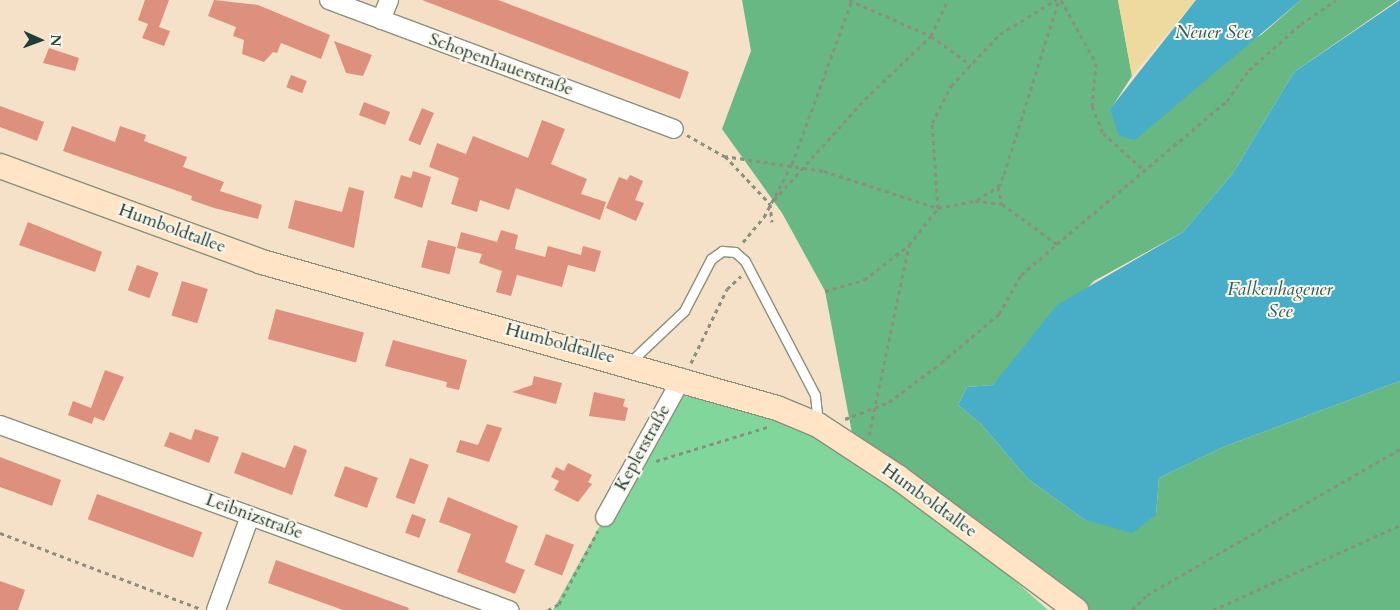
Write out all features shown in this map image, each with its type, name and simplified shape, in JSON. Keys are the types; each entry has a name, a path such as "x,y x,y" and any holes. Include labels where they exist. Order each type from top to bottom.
{"street":[{"name":"Schopenhauerstraße","path":"329,0 674,129"},
{"path":"381,20 389,0"},
{"name":"Humboldtallee","path":"0,166 262,262 739,394 818,425 900,478 1076,610"},
{"name":"Keplerstraße","path":"605,517 682,378"},
{"name":"Leibnizstraße","path":"0,424 509,610"},
{"path":"216,610 250,516"}],"lane":[{"path":"628,363 684,311 711,259 722,251 734,252 749,270 768,310 815,395 818,425"}],"path":[{"path":"772,222 770,204 792,164 851,0 931,36 971,64"},
{"path":"734,252 770,204 865,99 931,36 948,0"},
{"path":"825,291 864,280 909,245 938,208 932,123 951,86 1000,34 1058,0"},
{"path":"1058,0 1096,63 1092,106 1103,133 1146,172"},
{"path":"1002,204 998,186 1058,0"},
{"path":"818,425 873,409 941,363 999,314 1021,275 1146,172 1228,101 1250,70 1336,0"},
{"path":"674,129 724,156 770,204"},
{"path":"724,156 792,164 938,208 975,201 1002,204 1057,244"},
{"path":"975,201 998,186"},
{"path":"868,440 909,245"},
{"path":"682,378 727,289 749,270"},
{"path":"631,468 775,426"},
{"path":"1132,610 1147,595 1400,450"},
{"path":"548,610 559,604 605,517"},
{"path":"1213,610 1400,525"},
{"path":"0,533 204,610"}],"green space":[{"path":"742,0 1118,0 1132,76 1110,110 1261,35 1301,0 1398,0 1294,72 1233,173 1183,232 1094,281 993,385 967,387 958,405 981,424 1028,479 1085,520 1156,515 1159,478 1223,447 1400,381 1400,610 1076,610 855,449 825,291 782,213 722,129 751,51"},
{"path":"682,378 739,394 899,478 1048,610 553,610"}],"sand":[{"path":"1118,0 1196,0 1132,76"}],"water":[{"name":"Neuer See","path":"1196,0 1301,0 1135,140 1119,136 1110,109"},
{"name":"Falkenhagener See","path":"1400,0 1400,381 1223,447 1159,478 1156,515 1132,533 1085,520 1028,479 981,424 958,405 967,387 993,385 1057,305 1183,232 1233,173 1294,72"}],"building":[{"path":"145,0 169,0 159,27 170,31 164,46 142,38 148,24 138,20"},
{"path":"214,0 258,5 330,35 321,59 281,43 277,53 273,52 264,62 242,54 244,40 233,36 236,27 208,16"},
{"path":"422,0 498,0 689,72 680,99"},
{"path":"334,41 372,55 363,76 346,73"},
{"path":"49,48 79,58 75,71 43,63"},
{"path":"291,75 307,81 302,93 286,87"},
{"path":"364,102 390,112 385,125 359,115"},
{"path":"0,106 44,122 37,141 0,127"},
{"path":"422,108 434,113 420,145 408,140"},
{"path":"542,120 565,129 551,164 587,179 581,194 606,202 600,220 516,188 509,210 480,200 477,212 451,204 459,178 429,167 437,143 466,154 473,136 528,158"},
{"path":"72,126 115,142 120,126 146,135 144,141 187,157 183,167 224,182 220,191 262,205 258,219 191,200 192,196 63,151"},
{"path":"413,171 431,177 422,208 394,198 401,175 411,178"},
{"path":"630,175 643,181 635,200 644,203 636,221 606,208 619,177 627,180"},
{"path":"349,187 364,191 354,248 288,228 295,200 342,212"},
{"path":"28,222 102,252 95,272 19,245"},
{"path":"501,230 518,235 515,249 545,257 548,246 581,255 583,246 601,251 595,272 568,265 562,287 517,275 511,296 496,292 502,271 479,263 482,254 457,248 461,232 497,242"},
{"path":"428,240 456,247 449,274 421,267"},
{"path":"137,265 159,273 149,298 128,290"},
{"path":"182,281 208,289 197,323 171,315"},
{"path":"276,309 364,333 356,362 268,339"},
{"path":"393,340 467,360 459,390 446,387 447,382 385,366"},
{"path":"105,370 124,377 104,421 94,417 92,424 68,415 73,401 91,408"},
{"path":"534,376 562,383 556,404 512,392 532,385"},
{"path":"594,392 625,399 623,406 628,408 625,421 589,416"},
{"path":"487,424 502,428 489,462 456,452 460,440 478,445"},
{"path":"195,429 219,437 209,463 164,446 170,432 191,440"},
{"path":"294,445 307,450 292,495 234,473 242,452 285,468"},
{"path":"0,457 61,480 52,506 0,487"},
{"path":"410,458 429,465 414,504 396,497"},
{"path":"568,463 592,475 588,482 592,484 578,502 554,490 559,481 551,477 556,467 564,471"},
{"path":"345,466 378,478 367,508 334,496"},
{"path":"97,494 202,532 193,558 88,519"},
{"path":"448,497 518,526 505,562 525,570 515,594 457,572 471,534 439,522"},
{"path":"412,514 426,519 419,538 405,533"},
{"path":"546,534 574,545 562,576 534,565"},
{"path":"276,560 409,608 408,610 343,610 268,583"},
{"path":"0,581 25,590 18,610 0,610"}]}
